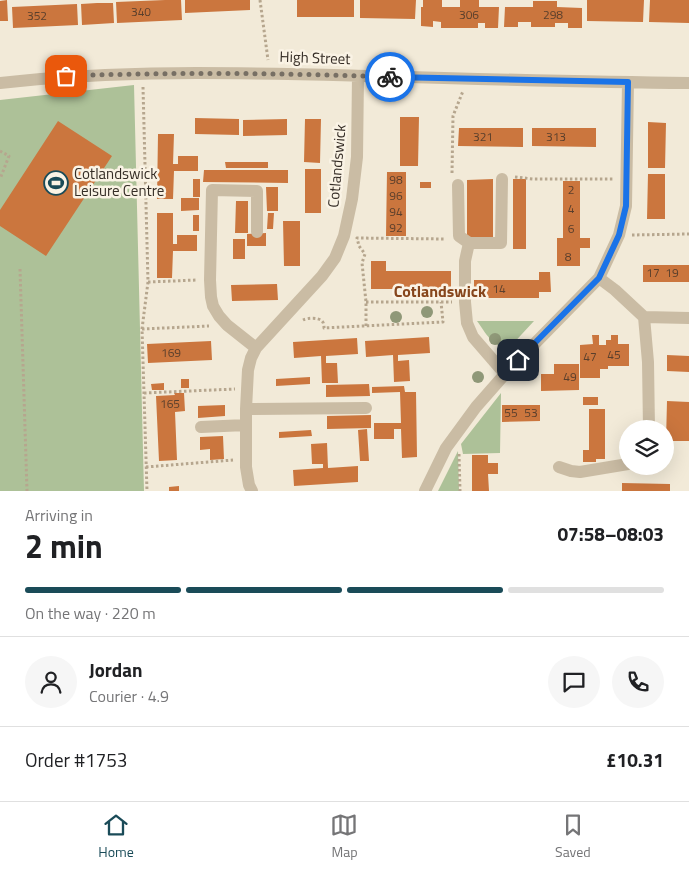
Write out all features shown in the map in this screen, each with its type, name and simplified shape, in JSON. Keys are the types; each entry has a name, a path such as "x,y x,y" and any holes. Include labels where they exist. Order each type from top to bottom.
{"street":[{"name":"High Street","path":"0,83 47,77 269,73 689,83"},
{"name":"Cotlandswick","path":"252,491 246,467 246,409 250,358 256,348 322,276 335,258 344,236 352,199 357,157 358,76"},
{"path":"425,491 446,448 476,407 504,374 599,278 619,235 626,206 628,82"},
{"path":"464,239 501,243 502,180"},
{"path":"458,185 464,239 467,323 473,337 504,374"},
{"path":"256,348 228,325 213,306 210,280 212,190 257,191 257,232"},
{"path":"599,278 644,317 689,318"},
{"path":"644,317 648,362 648,420"},
{"path":"246,409 366,408"},
{"path":"201,427 246,425"},
{"path":"559,467 580,472 619,466"}],"path":[{"path":"260,0 269,73"},
{"path":"143,74 148,282 142,329 147,491"},
{"path":"458,185 452,176 453,116 468,79"},
{"path":"0,151 9,156 0,179"},
{"path":"502,180 513,177 533,179 626,178"},
{"path":"619,235 689,234"},
{"path":"366,326 366,302 362,263 365,254 359,246 358,238 464,239"},
{"path":"20,269 27,491"},
{"path":"148,282 210,280"},
{"path":"366,302 465,302"},
{"path":"301,321 305,318 316,318 322,321 324,328 443,322 441,302"},
{"path":"142,329 228,325"},
{"path":"144,393 247,388"},
{"path":"458,431 460,491"},
{"path":"146,467 246,458"}],"green space":[{"path":"134,85 144,491 0,491 0,100"},
{"path":"477,321 534,321 509,348 494,342"},
{"path":"501,393 500,453 463,454 461,444"},
{"path":"458,451 459,491 438,491"}],"building":[{"path":"7,0 8,21 0,21 0,1"},
{"path":"181,0 182,20 117,23 116,2"},
{"path":"185,0 250,0 250,10 185,13"},
{"path":"297,0 354,0 354,17 297,17"},
{"path":"360,0 416,0 415,19 360,18"},
{"path":"423,0 442,0 442,7 460,7 460,0 479,0 479,7 499,7 498,28 485,28 485,23 478,23 478,28 441,28 441,22 433,21 433,27 421,26"},
{"path":"587,0 644,0 643,22 587,21"},
{"path":"650,0 689,0 689,23 649,22"},
{"path":"533,1 557,1 557,7 582,8 582,28 568,28 568,23 555,23 555,27 531,27 531,22 518,22 518,27 504,27 505,7 533,7"},
{"path":"113,3 114,23 82,25 81,4"},
{"path":"77,4 78,25 13,28 12,7"},
{"path":"400,117 419,117 418,166 400,166"},
{"path":"195,118 239,119 239,135 195,134"},
{"path":"287,119 287,135 243,136 243,120"},
{"path":"305,119 321,119 320,163 304,162"},
{"name":"Cotlandswick Leisure Centre","path":"58,121 112,156 46,256 0,226 0,210"},
{"path":"648,122 666,123 665,168 648,168"},
{"path":"459,128 523,128 523,147 458,146"},
{"path":"532,128 596,128 596,147 532,146"},
{"path":"158,134 174,134 173,164 178,164 178,156 198,156 198,171 174,171 173,199 157,199"},
{"path":"225,162 268,162 268,168 226,168"},
{"path":"305,169 321,169 321,213 305,213"},
{"path":"204,170 288,170 288,183 203,182"},
{"path":"387,172 406,172 406,236 386,236"},
{"path":"648,174 665,174 665,219 647,219"},
{"path":"193,179 200,179 200,197 193,197"},
{"path":"493,179 493,237 467,237 467,180"},
{"path":"513,179 526,179 526,249 513,249"},
{"path":"563,181 580,181 580,238 590,238 590,248 580,248 580,266 557,266 557,238 563,238"},
{"path":"420,182 431,182 431,188 420,188"},
{"path":"266,187 278,187 278,211 267,211"},
{"path":"181,198 199,198 199,210 181,211"},
{"path":"236,201 248,201 248,233 235,233"},
{"path":"157,213 173,213 173,244 177,244 177,235 197,235 197,251 173,251 172,278 157,278"},
{"path":"268,213 274,213 273,229 267,229"},
{"path":"193,215 199,215 199,231 193,231"},
{"path":"283,221 300,221 300,266 284,266"},
{"path":"266,233 266,246 247,246 247,234"},
{"path":"233,239 245,239 245,259 233,259"},
{"path":"371,261 386,261 386,271 451,271 451,289 371,289"},
{"path":"643,265 689,265 689,282 643,282"},
{"path":"539,272 550,272 551,292 539,292 539,298 474,298 474,280 539,280"},
{"path":"277,284 278,300 232,301 231,285"},
{"path":"592,335 599,335 599,345 606,345 606,340 611,340 611,335 618,335 618,344 629,344 629,366 608,366 608,369 600,369 600,378 580,378 580,345 593,344"},
{"path":"429,337 430,353 398,355 398,361 409,360 410,381 394,382 393,355 366,357 365,341"},
{"path":"357,338 358,354 326,356 326,363 337,363 338,383 322,383 321,356 294,358 293,342"},
{"path":"211,341 212,360 148,363 147,344"},
{"path":"667,355 689,356 689,372 667,371"},
{"path":"554,364 579,364 579,390 541,391 541,374 554,374"},
{"path":"310,377 310,384 276,386 276,379"},
{"path":"181,379 189,379 189,388 181,388"},
{"path":"164,383 164,390 152,390 151,384"},
{"path":"369,384 370,396 326,397 326,385"},
{"path":"404,386 405,392 416,392 417,457 402,458 401,429 394,429 394,439 374,439 374,423 401,423 400,392 372,393 372,387"},
{"path":"174,393 184,393 185,411 175,412 177,460 159,461 156,396 175,395"},
{"path":"583,397 598,397 598,405 583,405"},
{"path":"667,401 689,402 689,441 674,441 674,420 667,420"},
{"path":"225,405 225,416 198,418 198,406"},
{"path":"502,405 540,405 540,421 502,422"},
{"path":"589,409 605,409 605,459 596,459 596,462 583,462 583,450 589,450"},
{"path":"371,415 371,428 327,429 327,416"},
{"path":"367,429 369,461 360,461 358,430"},
{"path":"311,430 312,436 279,438 279,432"},
{"path":"223,436 224,459 210,460 210,449 200,450 200,437"},
{"path":"327,443 328,468 358,466 358,482 294,486 293,470 323,468 323,464 312,464 311,444"},
{"path":"472,455 488,455 488,463 498,463 498,474 488,474 489,491 472,491"},
{"path":"622,483 670,484 670,491 622,491"},
{"path":"179,486 179,491 169,491 169,487"}],"way so far":[{"path":"66,76 269,73 390,77"}],"place":[{"name":"Cotlandswick Leisure Centre","path":"56,183"}],"district":[{"name":"Cotlandswick","path":"440,291"}],"route":[{"path":"390,77 628,82 626,206 619,235 599,278 518,360"}]}
